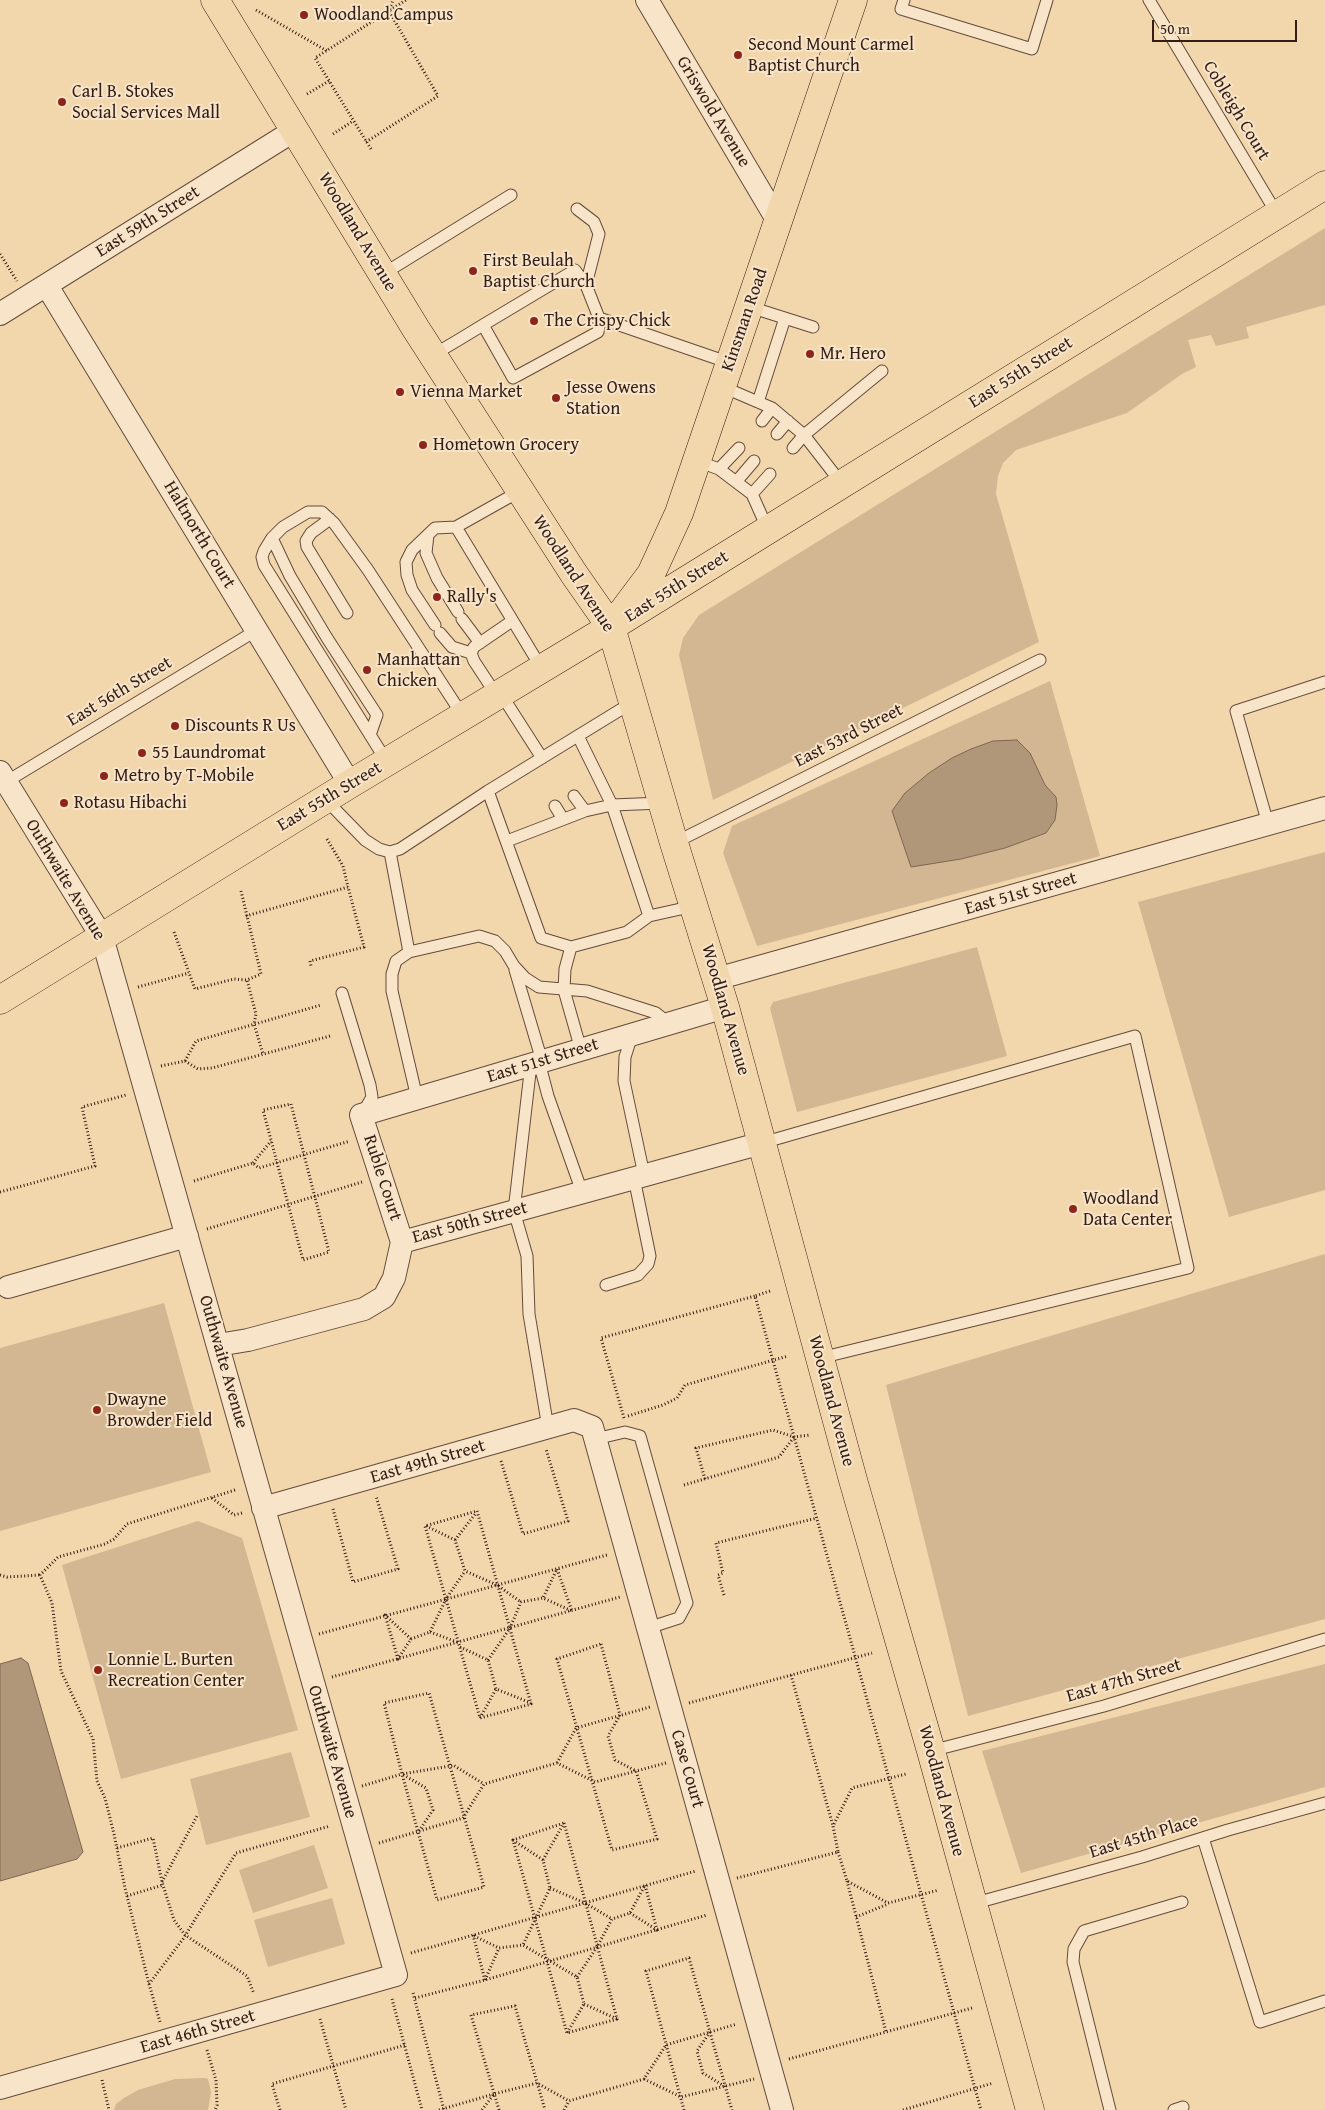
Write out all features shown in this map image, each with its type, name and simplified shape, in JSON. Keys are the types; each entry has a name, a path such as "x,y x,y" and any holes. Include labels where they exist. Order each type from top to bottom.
{"main road":[{"name":"Woodland Avenue","path":"215,0 433,355 574,574 611,627 674,843 725,1007 820,1358 1030,2110"},
{"name":"Kinsman Road","path":"611,627 651,574 679,513 708,465 726,375 853,0"},
{"name":"East 55th Street","path":"0,1000 350,784 611,627 1325,185"}],"street":[{"name":"Griswold Avenue","path":"647,0 779,223"},
{"name":"East 59th Street","path":"0,314 295,130"},
{"name":"Haltnorth Court","path":"47,286 350,784"},
{"name":"Outhwaite Avenue","path":"2,779 102,937 197,1233 252,1511 396,1975"},
{"name":"East 51st Street","path":"716,979 1325,808"},
{"name":"East 51st Street","path":"361,1115 725,1007"},
{"name":"Ruble Court","path":"361,1115 402,1242"},
{"name":"East 50th Street","path":"218,1345 248,1340 364,1309 384,1297 391,1285 402,1242 762,1143"},
{"path":"8,1287 197,1233"},
{"name":"East 49th Street","path":"252,1511 545,1434 574,1420 594,1433"},
{"name":"Case Court","path":"594,1433 782,2110"},
{"name":"East 46th Street","path":"0,2088 396,1975"}],"lane":[{"path":"904,0 901,9 1032,50 1047,0"},
{"name":"Cobleigh Court","path":"1148,0 1277,214"},
{"path":"383,274 511,195"},
{"path":"577,209 594,222 599,234 586,285"},
{"path":"433,355 483,325 575,270 586,285 599,318 598,332 513,378 483,325"},
{"path":"750,307 813,327"},
{"path":"599,318 726,375 758,402 772,408 804,435 842,484"},
{"path":"758,402 785,318"},
{"path":"793,448 804,435 882,371"},
{"path":"762,421 772,408"},
{"path":"777,434 788,421"},
{"path":"739,448 708,465 752,494 768,530"},
{"path":"736,482 754,461"},
{"path":"752,494 770,474"},
{"path":"471,653 452,647 437,629 412,590 406,562 412,550 434,528 456,527 520,491"},
{"path":"387,762 264,565 262,557 272,538 284,527 308,512 322,512 330,518 368,570 463,716"},
{"path":"330,518 311,532 306,541 307,547 346,612"},
{"path":"456,527 542,669"},
{"path":"428,535 426,553 437,578 480,643"},
{"path":"272,538 290,576 327,638 377,714 370,735"},
{"path":"512,621 474,647 471,653 474,661 548,758"},
{"name":"East 56th Street","path":"2,779 257,630"},
{"name":"East 53rd Street","path":"674,843 1040,660"},
{"path":"1268,824 1236,711 1325,682"},
{"path":"326,800 365,840 379,849 390,852 406,846 488,791 511,782 533,769 578,736 633,702"},
{"path":"578,736 612,806 649,916"},
{"path":"488,791 541,938 571,947 627,932 649,916 694,906"},
{"path":"574,796 584,811"},
{"path":"507,840 537,825 584,811 612,806 662,802"},
{"path":"555,806 562,819"},
{"path":"390,852 409,952"},
{"path":"417,1098 392,991 392,974 396,962 409,952 479,936 495,941 525,978 539,987 586,991 656,1013 670,1024"},
{"path":"571,947 565,969 564,990 581,1050"},
{"path":"514,966 537,1063 582,1192"},
{"path":"342,993 372,1097 361,1115"},
{"path":"606,1285 638,1274 648,1264 650,1256 624,1081 625,1057 632,1035"},
{"path":"762,1143 1135,1036 1188,1268 820,1358"},
{"path":"537,1063 514,1211 527,1256 528,1314 545,1434"},
{"path":"594,1433 625,1432 640,1436 687,1603 679,1618 648,1628"},
{"name":"East 47th Street","path":"931,1751 1104,1706 1325,1638"},
{"name":"East 45th Place","path":"972,1904 1142,1857 1325,1803"},
{"path":"1203,1838 1260,2022 1325,2001"},
{"path":"1110,2110 1073,1962 1074,1949 1084,1931 1182,1902"}],"path":[{"path":"366,142 438,96 389,11 393,0"},
{"path":"371,150 315,58 406,0"},
{"path":"256,10 327,51"},
{"path":"307,94 329,81"},
{"path":"333,134 353,121"},
{"path":"0,254 17,281"},
{"path":"310,966 310,961 364,947 343,866 327,839"},
{"path":"246,916 348,887"},
{"path":"174,932 194,989 234,979 247,980 261,974 241,891"},
{"path":"138,987 189,973"},
{"path":"247,980 256,1014 254,1024 262,1054"},
{"path":"186,1061 196,1041 321,1005"},
{"path":"161,1066 186,1061 198,1069 205,1068 330,1036"},
{"path":"0,1192 95,1166 82,1107 132,1094"},
{"path":"291,1104 329,1252 304,1260 271,1141 263,1110 291,1104"},
{"path":"253,1163 258,1168 355,1139"},
{"path":"194,1181 253,1163 271,1141"},
{"path":"197,1233 366,1181"},
{"path":"624,1418 601,1338 755,1296 770,1290"},
{"path":"755,1296 981,2110"},
{"path":"616,1420 663,1405 677,1398 684,1385 788,1356"},
{"path":"704,1479 696,1448 772,1430 794,1437 810,1435"},
{"path":"499,1453 523,1534 568,1522 545,1434"},
{"path":"684,1485 779,1457 794,1437"},
{"path":"330,1501 353,1582 398,1569 373,1488"},
{"path":"0,1574 7,1577 40,1574 58,1557 106,1544 114,1539 127,1524 235,1490"},
{"path":"211,1498 234,1515 252,1511"},
{"path":"425,1526 477,1511"},
{"path":"456,1540 477,1511"},
{"path":"477,1511 531,1704"},
{"path":"724,1595 718,1575 723,1573 716,1543 817,1518"},
{"path":"425,1526 456,1540 465,1571"},
{"path":"425,1526 480,1718"},
{"path":"315,1635 608,1554"},
{"path":"543,1598 556,1569"},
{"path":"556,1569 572,1611"},
{"path":"465,1571 498,1585 521,1602 543,1598 572,1611"},
{"path":"430,1632 446,1599 465,1571"},
{"path":"40,1574 52,1603 61,1671 93,1739 97,1781 105,1798 127,1896 160,2023"},
{"path":"326,1679 459,1644 629,1595"},
{"path":"488,1660 510,1628 521,1602"},
{"path":"385,1615 411,1638"},
{"path":"385,1615 398,1659"},
{"path":"398,1659 411,1638 430,1632 459,1644 488,1660 496,1689 480,1718"},
{"path":"601,1644 620,1715 608,1736 615,1760 636,1771 657,1839 612,1850 576,1728 556,1658 601,1644"},
{"path":"680,1705 872,1652"},
{"path":"790,1675 833,1826 838,1852 886,2032"},
{"path":"496,1689 531,1704"},
{"path":"429,1693 484,1887 437,1900 402,1774 384,1703 429,1693"},
{"path":"480,1718 531,1704"},
{"path":"376,1844 463,1818 484,1784 557,1762 576,1728 658,1705"},
{"path":"557,1762 594,1782 674,1761"},
{"path":"358,1787 402,1774 453,1765 484,1784"},
{"path":"402,1774 426,1788 433,1810 418,1831"},
{"path":"833,1826 852,1788 906,1774"},
{"path":"127,1896 162,1884 198,1814"},
{"path":"513,1840 564,1824"},
{"path":"523,1945 550,1888 544,1860 564,1824"},
{"path":"564,1824 617,2019"},
{"path":"149,1984 185,1935 236,1853 330,1826"},
{"path":"117,1848 153,1838 162,1884 174,1920 185,1935 247,1976 251,1982 255,1997"},
{"path":"513,1840 544,1860"},
{"path":"513,1840 567,2032"},
{"path":"729,1880 838,1852"},
{"path":"406,1955 704,1868"},
{"path":"847,1881 888,1903"},
{"path":"577,1978 598,1947 612,1919 630,1913 645,1885"},
{"path":"645,1885 658,1930"},
{"path":"550,1888 585,1903 612,1919"},
{"path":"856,1917 888,1903 939,1890"},
{"path":"444,2109 414,1995 485,1980 716,1912"},
{"path":"630,1913 658,1930"},
{"path":"473,1935 499,1948 523,1945 577,1978 584,2004 567,2032"},
{"path":"473,1935 485,1980"},
{"path":"485,1980 499,1948"},
{"path":"684,2110 646,1971 689,1958 732,2110"},
{"path":"392,1999 422,2110"},
{"path":"584,2004 617,2019"},
{"path":"499,2110 472,2015 515,2006 545,2110"},
{"path":"780,2062 972,2008"},
{"path":"320,2019 346,2110"},
{"path":"567,2032 617,2019"},
{"path":"564,2110 569,2101 644,2079 666,2045 745,2022"},
{"path":"710,2032 697,2051 703,2073 725,2086"},
{"path":"280,2110 272,2084 405,2045"},
{"path":"207,2050 216,2080 216,2110"},
{"path":"644,2079 681,2097 760,2077"},
{"path":"102,2080 109,2110"},
{"path":"439,2110 537,2083 569,2101"},
{"path":"903,2110 993,2084"},
{"path":"482,2110 494,2094"}],"shaded area":[{"path":"1325,228 1325,305 1246,327 1249,338 1216,346 1211,335 1188,340 1196,367 1182,374 1127,413 1016,450 1003,463 998,476 996,494 1039,642 713,800 679,655 683,638 699,615"},
{"path":"1050,681 1100,856 757,946 723,853 732,826"},
{"path":"1017,740 1030,753 1045,785 1056,797 1055,820 1046,833 1005,848 961,859 911,867 892,811 905,793 929,773 952,758 971,749 993,741"},
{"path":"1325,852 1325,1190 1229,1217 1138,902"},
{"path":"977,947 1007,1056 797,1112 770,1008 773,1002"},
{"path":"1325,1254 1325,1619 968,1716 886,1385"},
{"name":"Dwayne Browder Field","path":"164,1303 211,1472 0,1531 0,1348"},
{"path":"198,1521 242,1538 298,1730 121,1779 62,1565"},
{"path":"21,1658 28,1663 83,1852 77,1859 0,1881 0,1664"},
{"path":"1325,1664 1325,1787 1021,1873 982,1751"},
{"path":"291,1752 310,1817 206,1845 190,1779"},
{"path":"314,1845 328,1888 253,1913 239,1870"},
{"path":"332,1898 345,1944 268,1967 254,1920"},
{"path":"175,2079 208,2079 211,2092 208,2110 114,2110 116,2104 138,2090"}],"place":[{"name":"Woodland Campus","path":"304,15"},
{"name":"Second Mount Carmel Baptist Church","path":"738,55"},
{"name":"Carl B. Stokes Social Services Mall","path":"62,102"},
{"name":"First Beulah Baptist Church","path":"473,271"},
{"name":"The Crispy Chick","path":"534,321"},
{"name":"Mr. Hero","path":"810,354"},
{"name":"Vienna Market","path":"400,392"},
{"name":"Jesse Owens Station","path":"556,398"},
{"name":"Hometown Grocery","path":"423,445"},
{"name":"Rally's","path":"437,597"},
{"name":"Manhattan Chicken","path":"367,670"},
{"name":"Discounts R Us","path":"175,726"},
{"name":"55 Laundromat","path":"142,753"},
{"name":"Metro by T-Mobile","path":"104,776"},
{"name":"Rotasu Hibachi","path":"64,803"},
{"name":"Woodland Data Center","path":"1073,1209"},
{"name":"Dwayne Browder Field","path":"97,1410"},
{"name":"Lonnie L. Burten Recreation Center","path":"98,1670"}]}
